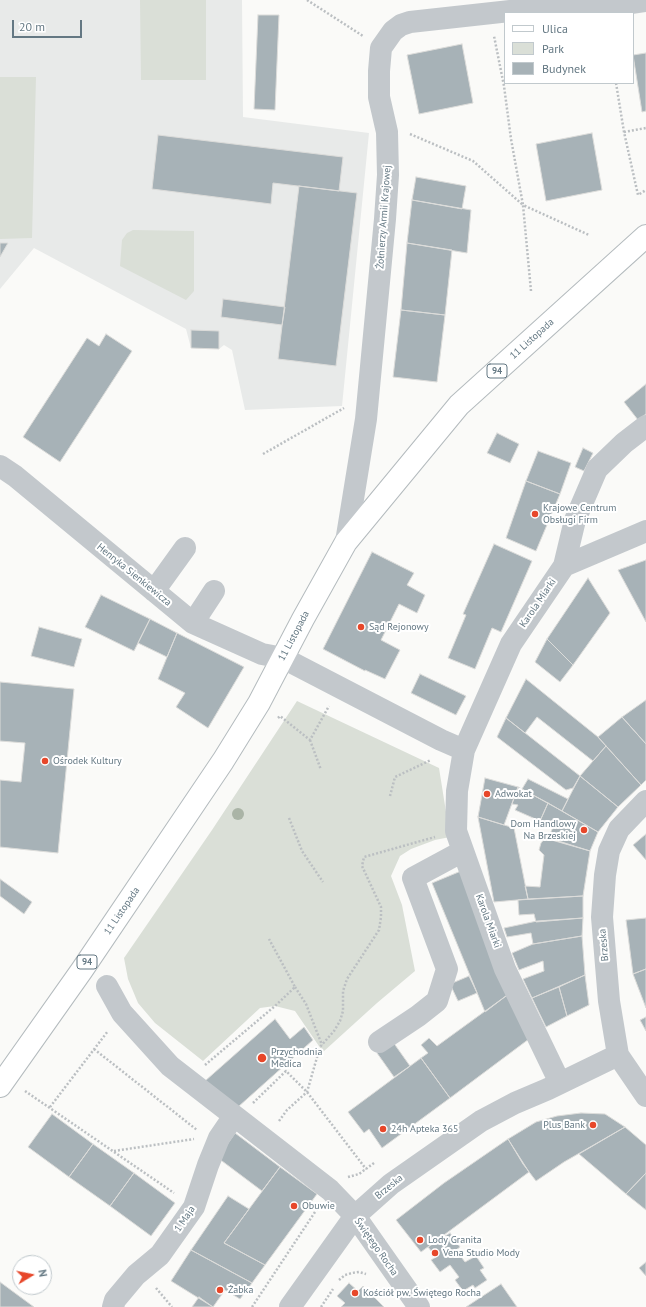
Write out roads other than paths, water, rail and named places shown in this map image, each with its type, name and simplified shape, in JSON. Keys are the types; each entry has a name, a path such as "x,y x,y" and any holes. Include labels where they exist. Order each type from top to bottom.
{"main road":[{"name":"11 Listopada","path":"0,1086 82,970 223,761 259,703 346,542 459,405 646,236"}],"street":[{"name":"Żołnierzy Armii Krajowej","path":"346,542 366,419 385,219 388,175 387,132 379,97 381,48 393,31 401,25 410,22 555,6 603,7 646,1"},
{"path":"564,566 575,520 597,469 624,443 646,426"},
{"name":"Henryka Sienkiewicza","path":"0,466 15,476 193,623 262,654 283,658"},
{"path":"564,566 646,531"},
{"path":"154,591 185,548"},
{"name":"Karola Miarki","path":"554,1086 505,969 459,841 457,791 464,750 510,644 564,566"},
{"path":"193,623 214,591"},
{"path":"283,658 441,740 464,750"},
{"name":"Brzeska","path":"645,1095 618,1055 609,1001 602,917 605,875 609,851 619,829 646,801"},
{"path":"379,1042 418,1016 437,1001 447,969 413,878 459,841"},
{"path":"107,986 122,1012 170,1066 241,1111"},
{"name":"Brzeska","path":"355,1216 391,1184 482,1121 515,1103 618,1055"},
{"name":"1 Maja","path":"113,1307 115,1300 136,1275 160,1255 194,1207 208,1165 221,1135 241,1111"},
{"name":"Świętego Rocha","path":"241,1111 331,1190 355,1216 418,1307"},
{"path":"290,1307 355,1216"}],"place":[{"name":"Krajowe Centrum Obsługi Firm","path":"535,514"},
{"name":"Sąd Rejonowy","path":"361,627"},
{"name":"Ośrodek Kultury","path":"45,761"},
{"name":"Adwokat","path":"487,794"},
{"name":"Dom Handlowy Na Brzeskiej","path":"584,830"},
{"name":"Przychodnia Medica","path":"262,1058"},
{"name":"Plus Bank","path":"593,1125"},
{"name":"24h Apteka 365","path":"383,1129"},
{"name":"Obuwie","path":"294,1206"},
{"name":"Lody Granita","path":"420,1240"},
{"name":"Vena Studio Mody","path":"435,1253"},
{"name":"Żabka","path":"220,1290"},
{"name":"Kościół pw. Świętego Rocha","path":"355,1293"}]}
